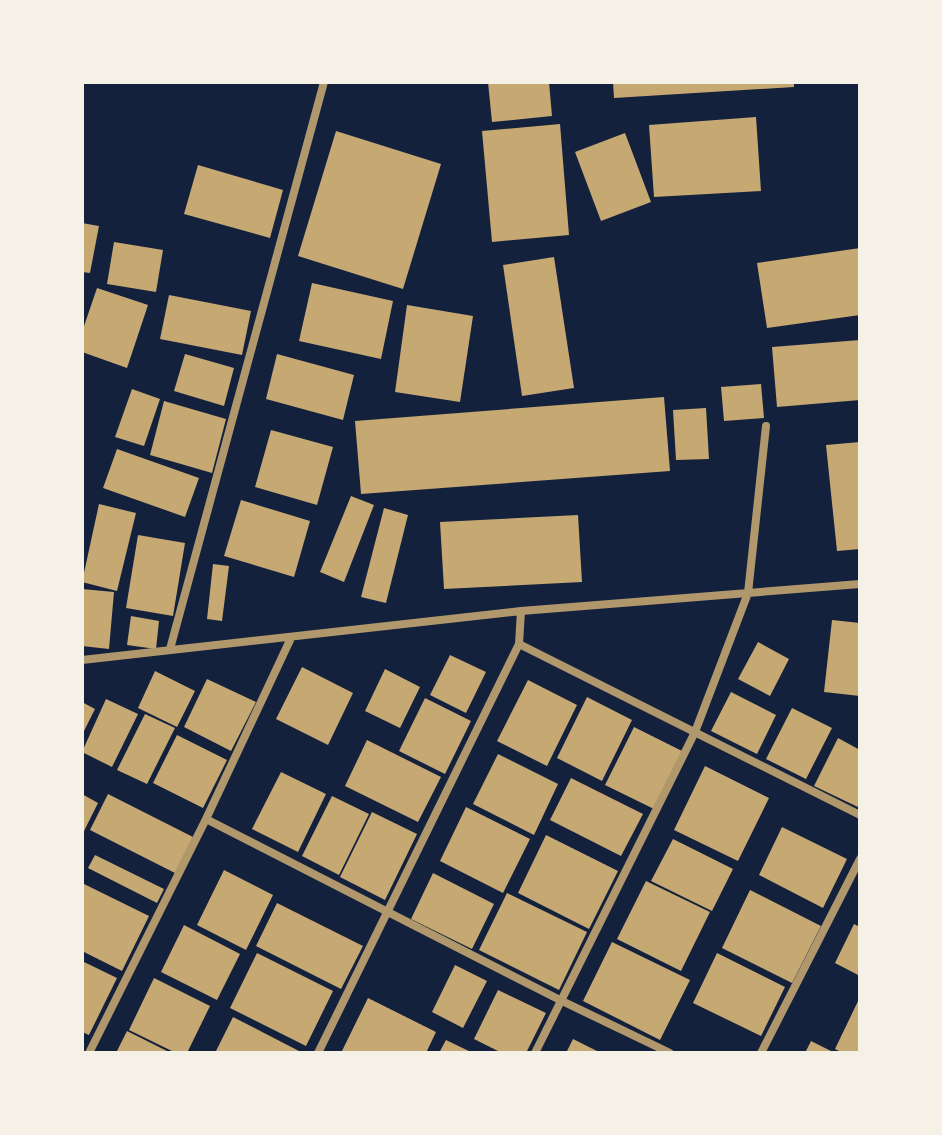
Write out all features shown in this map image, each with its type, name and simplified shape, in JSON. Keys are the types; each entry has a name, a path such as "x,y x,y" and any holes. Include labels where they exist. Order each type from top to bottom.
{"street":[{"path":"170,649 324,82"},
{"path":"535,1053 695,732 748,593 766,426"},
{"path":"82,660 521,611 860,584"},
{"path":"318,1053 519,644 521,611"},
{"path":"89,1053 206,819 291,638"},
{"path":"519,644 860,815"},
{"path":"206,819 670,1053"},
{"path":"761,1053 860,859"}],"building":[{"path":"488,82 549,82 552,116 492,122"},
{"path":"613,82 794,82 794,87 614,98"},
{"path":"756,117 761,191 654,197 649,125"},
{"path":"560,124 569,235 492,242 482,131"},
{"path":"336,131 441,164 403,289 298,256"},
{"path":"625,133 651,202 601,221 575,152"},
{"path":"198,165 283,190 270,238 184,214"},
{"path":"82,223 99,226 90,273 82,272"},
{"path":"114,242 163,250 156,292 107,284"},
{"path":"860,248 860,315 767,328 757,263"},
{"path":"554,257 574,388 522,396 503,265"},
{"path":"312,283 393,301 381,359 299,341"},
{"path":"97,288 148,305 127,368 82,352 82,332"},
{"path":"169,295 251,311 242,355 160,339"},
{"path":"407,305 473,316 460,402 395,392"},
{"path":"860,340 860,400 777,407 772,347"},
{"path":"185,354 234,368 224,406 174,391"},
{"path":"277,354 354,375 343,420 266,399"},
{"path":"761,384 764,418 724,421 721,387"},
{"path":"132,389 160,399 144,446 115,437"},
{"path":"664,397 670,471 361,494 355,421"},
{"path":"164,401 226,419 212,473 150,455"},
{"path":"706,408 709,459 676,460 673,410"},
{"path":"271,430 333,447 317,505 255,487"},
{"path":"860,442 860,549 837,551 826,445"},
{"path":"117,449 199,478 185,517 103,488"},
{"path":"351,496 374,505 344,582 320,572"},
{"path":"241,500 310,521 294,577 224,556"},
{"path":"99,504 136,513 117,591 82,582"},
{"path":"384,508 408,515 386,603 361,597"},
{"path":"578,515 582,582 444,589 440,522"},
{"path":"138,535 185,543 173,616 126,608"},
{"path":"213,564 229,566 222,621 207,619"},
{"path":"82,589 114,592 109,649 82,646"},
{"path":"131,616 159,621 156,649 127,645"},
{"path":"832,620 860,623 860,696 824,692"},
{"path":"758,642 789,659 770,696 738,679"},
{"path":"450,655 486,672 466,713 430,695"},
{"path":"302,667 353,693 328,745 276,719"},
{"path":"385,669 420,687 400,728 365,711"},
{"path":"155,671 195,691 177,727 138,708"},
{"path":"207,679 256,702 231,751 184,727"},
{"path":"528,680 577,705 547,766 497,741"},
{"path":"731,692 776,715 757,754 711,731"},
{"path":"587,697 632,720 602,781 557,758"},
{"path":"425,698 471,721 445,774 399,751"},
{"path":"106,699 138,714 112,767 82,752"},
{"path":"82,702 95,709 82,735"},
{"path":"792,708 832,728 806,779 766,759"},
{"path":"145,714 175,728 147,784 117,770"},
{"path":"634,727 682,751 654,809 605,785"},
{"path":"177,735 227,760 203,808 153,783"},
{"path":"838,738 860,750 860,808 814,786"},
{"path":"367,740 441,777 418,822 345,786"},
{"path":"498,754 558,784 534,835 473,804"},
{"path":"705,766 769,798 738,861 674,830"},
{"path":"281,772 326,794 298,852 252,829"},
{"path":"571,778 643,814 621,856 550,820"},
{"path":"82,794 98,803 82,835"},
{"path":"108,794 193,837 175,873 90,830"},
{"path":"332,796 369,814 339,875 302,856"},
{"path":"466,807 530,839 503,893 440,861"},
{"path":"372,812 417,834 385,900 340,877"},
{"path":"782,827 847,859 823,908 759,875"},
{"path":"546,835 618,871 589,929 518,893"},
{"path":"673,839 733,869 712,911 651,881"},
{"path":"95,855 164,889 157,903 88,868"},
{"path":"224,870 273,895 246,950 197,925"},
{"path":"433,873 494,904 472,949 411,919"},
{"path":"646,881 710,912 681,971 617,939"},
{"path":"82,883 149,916 122,971 82,951"},
{"path":"750,890 821,926 792,983 722,948"},
{"path":"507,893 587,932 559,990 479,950"},
{"path":"277,903 363,946 341,989 256,946"},
{"path":"854,924 860,927 860,976 835,963"},
{"path":"184,925 240,954 217,1000 161,972"},
{"path":"612,942 690,980 660,1040 583,1001"},
{"path":"257,953 333,991 306,1046 230,1008"},
{"path":"717,953 785,987 761,1036 693,1003"},
{"path":"82,961 117,978 89,1035 82,1032"},
{"path":"455,965 487,981 463,1028 432,1012"},
{"path":"154,978 210,1006 187,1053 176,1053 129,1030"},
{"path":"498,990 546,1013 526,1053 502,1053 474,1039"},
{"path":"860,997 860,1053 843,1053 835,1049"},
{"path":"368,998 436,1032 426,1053 341,1053"},
{"path":"233,1017 299,1051 298,1053 215,1053"},
{"path":"127,1031 171,1053 116,1053"},
{"path":"573,1039 601,1053 566,1053"},
{"path":"446,1040 473,1053 439,1053"},
{"path":"811,1041 835,1053 805,1053"}]}
